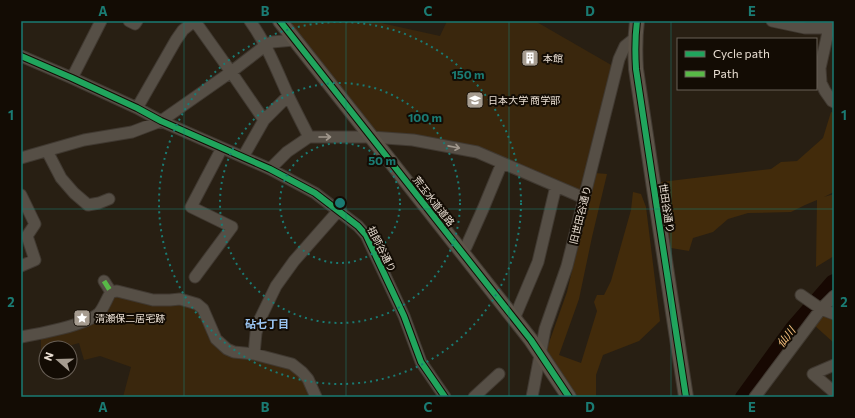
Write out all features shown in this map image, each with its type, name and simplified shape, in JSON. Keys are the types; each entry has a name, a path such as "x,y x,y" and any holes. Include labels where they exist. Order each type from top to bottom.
{"main road":[{"name":"荒玉水道道路","path":"280,21 540,352 569,397"},
{"name":"世田谷通り","path":"638,21 635,38 636,69 686,397"}],"street":[{"path":"72,78 101,21"},
{"path":"128,21 135,24 137,21"},
{"path":"137,108 176,40 183,30 193,21 199,27 264,120"},
{"path":"250,21 259,32 266,45 288,96 310,137"},
{"path":"772,21 805,28 832,28 820,68 821,82 825,91 834,102"},
{"name":"旧世田谷通り","path":"532,397 545,329 567,266 616,68 625,46 635,38"},
{"path":"21,158 84,140 132,132 161,121 231,72 266,45 272,42 294,40"},
{"name":"祖師谷通り","path":"21,56 137,108 161,121 270,169 315,193 339,210 366,235 404,316 421,362 444,397"},
{"path":"616,68 621,64 628,63 632,64 636,69"},
{"path":"243,157 264,120 288,96"},
{"path":"270,169 287,152 310,137 371,137 413,140 477,152 584,198"},
{"path":"195,277 232,228 191,207 222,148"},
{"path":"47,151 61,178 74,193 88,205 109,199"},
{"path":"461,251 466,247 502,163"},
{"path":"514,319 538,262 556,186"},
{"path":"21,195 35,224 27,236 35,260 21,266"},
{"path":"254,354 256,333 260,319 276,286 294,262 339,210"},
{"path":"104,281 111,292"},
{"path":"111,292 123,292 153,300 180,299 197,304 203,309 216,339 227,349 234,352 254,354 292,364 308,379 316,397"},
{"path":"21,337 85,322 99,314 111,292"},
{"path":"803,296 821,309 834,314"},
{"path":"755,397 821,309 834,296"},
{"path":"834,365 813,374 834,392"},
{"path":"474,397 498,374"}],"shaded area":[{"name":"日本大学 商学部","path":"292,21 378,21 381,23 440,36 447,21 535,21 613,66 581,194 479,149 372,135 289,25"},
{"path":"831,112 834,113 834,192 824,197 834,194 834,256 816,267 817,200 791,212 748,213 728,219 713,232 693,238 689,251 671,248 661,182 771,169 781,162 797,161 823,138"},
{"path":"595,173 607,174 579,299 559,355 581,363 597,311 594,302 597,295 604,295 611,281 631,210 633,192 641,194 646,207 660,321 639,341 603,355 596,375 596,397 573,397 545,354 567,292"},
{"path":"112,295 178,301 194,306 205,325 208,337 220,349 295,369 313,397 123,397 131,367 100,356 84,360 78,340 41,340 41,335 86,323"},
{"path":"822,314 834,318 834,343 814,325"}],"waterway":[{"name":"仙川","path":"742,397 792,328 834,281"}],"marked path":[{"path":"104,281 111,292"}],"cycle path":[{"path":"280,21 531,340 569,397"},
{"path":"637,21 635,45 636,69 686,397"},
{"path":"21,56 137,108 161,121 270,169 315,193 358,226 366,235 404,316 421,362 445,397"}],"place":[{"name":"本館","path":"530,58"},
{"name":"日本大学 商学部","path":"475,100"},
{"name":"清瀬保二居宅跡","path":"82,318"}],"district":[{"name":"砧七丁目","path":"267,324"}]}
